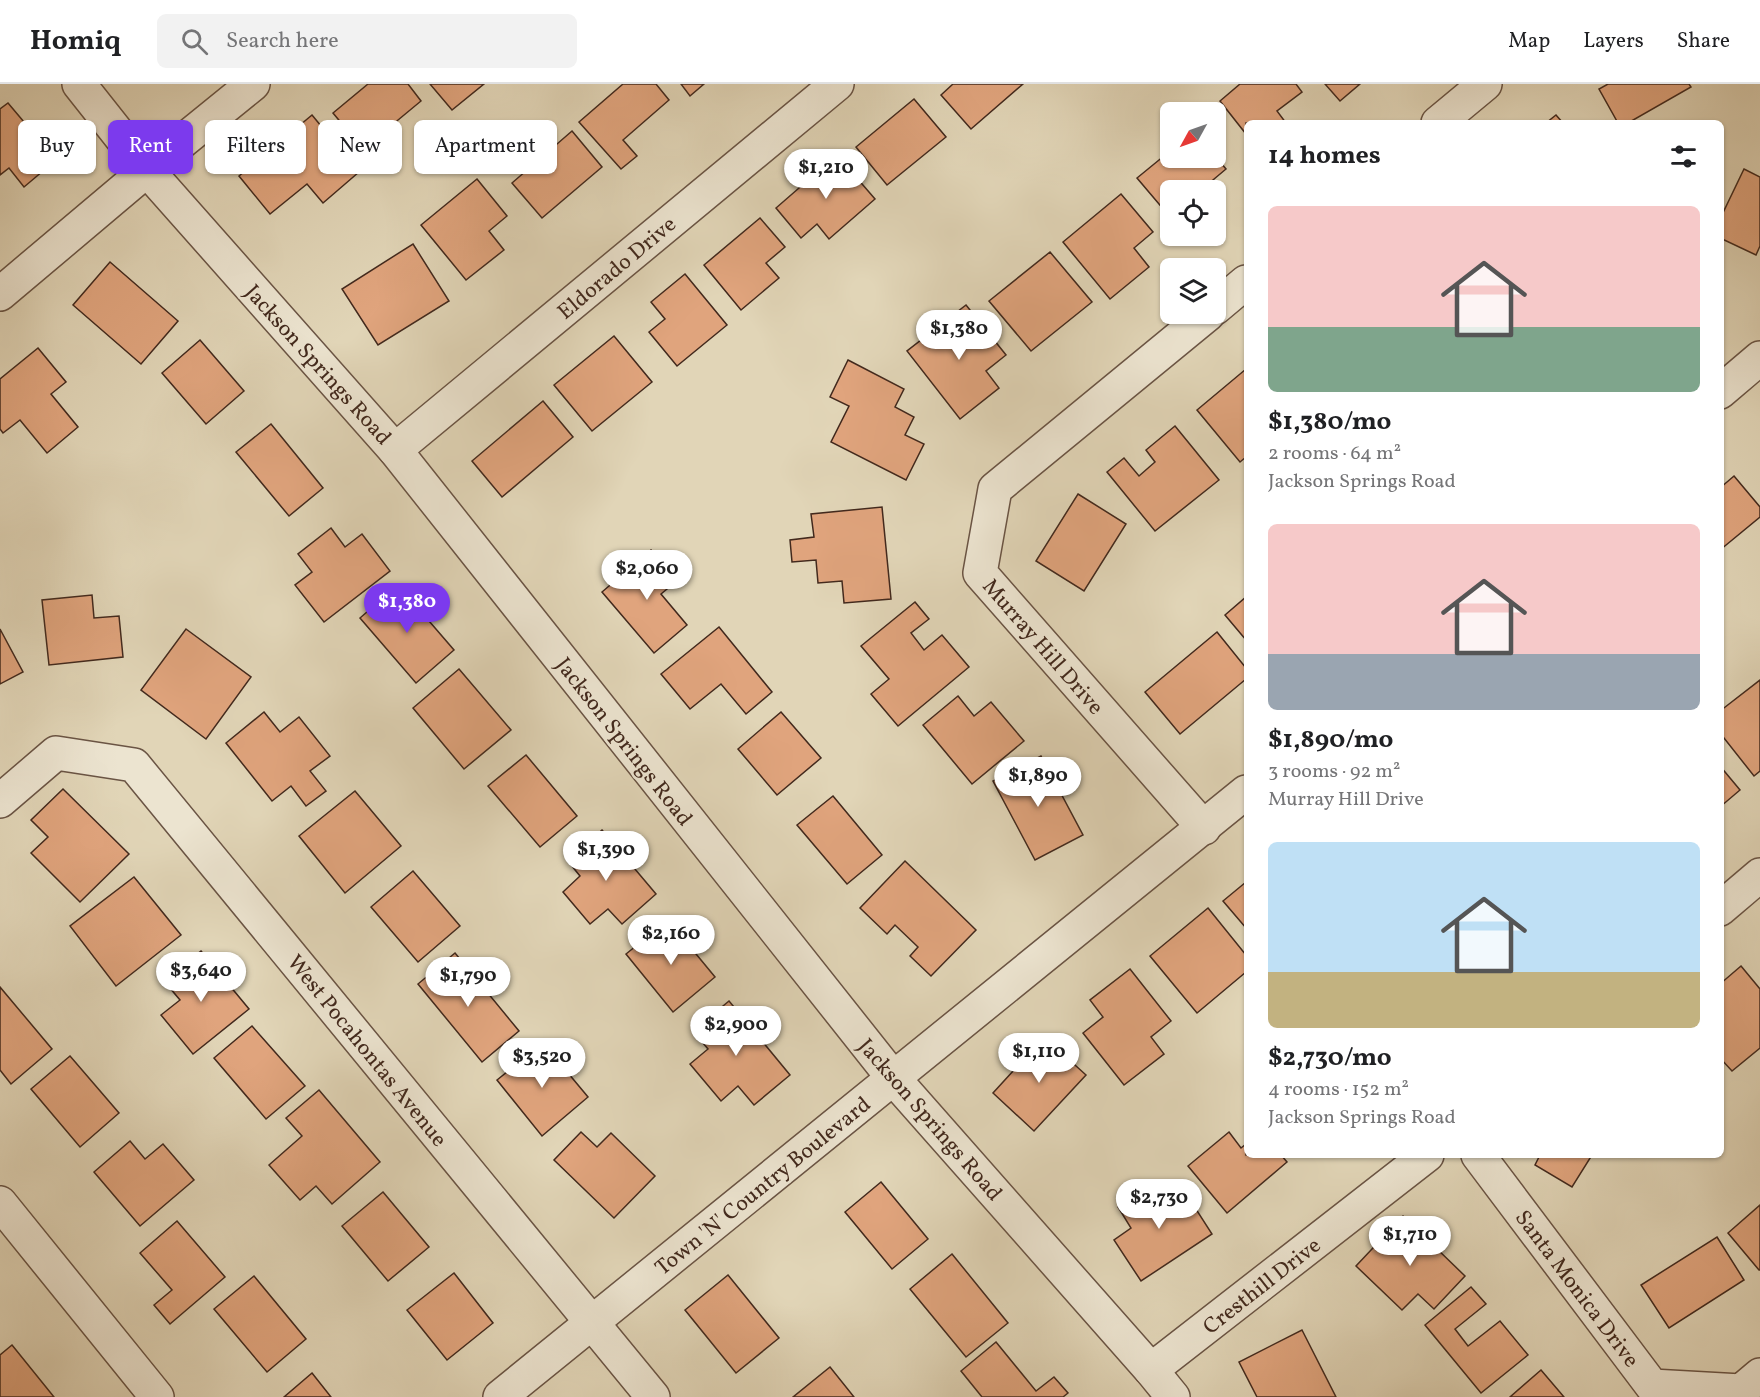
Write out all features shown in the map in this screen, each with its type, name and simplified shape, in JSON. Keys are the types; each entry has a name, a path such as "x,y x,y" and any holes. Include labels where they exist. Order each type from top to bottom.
{"street":[{"name":"Jackson Springs Road","path":"79,84 108,121"},
{"path":"193,133 253,84"},
{"name":"Eldorado Drive","path":"395,450 837,84"},
{"path":"1442,120 1485,84"},
{"path":"0,294 142,174"},
{"name":"Jackson Springs Road","path":"151,174 395,450 894,1079 1173,1397"},
{"path":"1226,299 1244,284"},
{"name":"Murray Hill Drive","path":"1196,324 995,489 980,573 1204,828"},
{"path":"1724,389 1760,358"},
{"name":"West Pocahontas Avenue","path":"0,801 56,753 135,765 653,1397"},
{"name":"Town 'N' Country Boulevard","path":"500,1397 1244,794"},
{"path":"1724,906 1760,875"},
{"name":"Cresthill Drive","path":"1151,1370 1423,1158"},
{"name":"Santa Monica Drive","path":"1480,1158 1652,1386 1741,1391 1760,1375"},
{"path":"0,1203 157,1397"}],"building":[{"path":"368,84 408,84 421,101 398,120 339,120 333,113"},
{"path":"430,84 484,84 452,110"},
{"path":"623,84 656,84 669,100 623,140 637,156 621,169 579,122"},
{"path":"681,84 704,84 690,96"},
{"path":"953,84 1023,84 971,129 941,95"},
{"path":"1240,84 1296,84 1302,92 1277,111 1284,120 1244,120 1244,131 1226,109 1226,102 1221,102"},
{"path":"1325,84 1360,84 1340,101"},
{"path":"1608,84 1689,84 1691,87 1633,120 1616,120 1599,89"},
{"path":"914,99 946,137 887,185 856,147"},
{"path":"8,103 22,120 18,120 18,174 39,174 24,187 9,168 0,175 0,109"},
{"path":"312,115 318,122 318,174 357,174 323,203 307,184 270,214 239,176 241,174 306,174 306,120"},
{"path":"1556,115 1560,120 1550,120"},
{"path":"572,131 602,167 542,218 512,183 522,174 557,174 557,144"},
{"path":"837,155 875,199 829,239 817,224 801,238 776,208"},
{"path":"1160,159 1160,168 1226,169 1213,180 1160,180 1160,205 1137,178"},
{"path":"1744,169 1760,177 1760,246 1756,255 1724,240 1724,211"},
{"path":"477,179 507,216 489,231 504,250 466,280 421,225"},
{"path":"1121,194 1153,232 1134,248 1149,267 1110,299 1063,242"},
{"path":"760,218 785,247 766,263 779,278 741,310 704,265"},
{"path":"413,244 449,301 378,345 342,289"},
{"path":"1050,252 1092,302 1031,351 989,301"},
{"path":"110,262 178,321 141,364 73,305"},
{"path":"685,274 727,325 677,366 649,332 665,319 651,302"},
{"path":"966,305 1006,355 986,371 999,388 960,419 907,351"},
{"path":"614,336 652,382 592,431 554,385"},
{"path":"200,340 244,391 206,424 162,373"},
{"path":"38,348 66,382 51,394 78,427 47,453 20,420 3,433 0,429 0,379"},
{"path":"848,360 904,389 895,407 914,417 905,435 924,444 906,480 831,442 849,406 830,397"},
{"path":"1244,371 1244,459 1240,462 1197,410"},
{"path":"543,401 573,437 502,497 472,461"},
{"path":"271,424 323,488 289,516 236,452"},
{"path":"1175,426 1219,480 1155,531 1107,472 1124,458 1139,476 1155,462 1146,450"},
{"path":"1734,476 1760,507 1760,517 1724,547 1724,485"},
{"path":"1078,494 1126,524 1084,591 1036,561"},
{"path":"882,507 891,599 844,603 842,581 818,583 816,560 792,562 790,540 814,537 811,514"},
{"path":"331,528 345,547 362,534 390,571 324,622 295,585 312,572 298,554"},
{"path":"651,550 678,580 661,594 687,625 654,653 602,592"},
{"path":"398,585 454,650 416,683 360,618"},
{"path":"92,595 94,618 119,616 123,657 49,665 42,600"},
{"path":"1244,599 1244,638 1225,615"},
{"path":"915,602 929,619 911,633 924,650 942,635 969,667 898,726 871,694 889,679 861,646"},
{"path":"719,627 772,692 746,714 721,684 690,709 661,674"},
{"path":"0,629 23,672 0,684"},
{"path":"186,629 251,677 206,739 141,690"},
{"path":"1217,632 1244,666 1244,681 1180,734 1145,692"},
{"path":"459,669 511,730 464,769 413,708"},
{"path":"1760,680 1760,771 1754,776 1724,738 1724,708"},
{"path":"958,696 974,716 991,702 1024,741 972,784 923,725"},
{"path":"264,712 280,732 299,717 330,756 310,771 326,791 306,806 291,786 272,801 226,743"},
{"path":"781,712 821,758 777,795 738,749"},
{"path":"526,755 577,816 540,847 488,786"},
{"path":"1041,756 1083,835 1035,860 993,781"},
{"path":"1724,771 1740,790 1724,804"},
{"path":"63,789 129,854 80,902 31,853 48,837 31,820"},
{"path":"355,791 401,846 345,893 299,836"},
{"path":"833,796 882,855 847,884 797,825"},
{"path":"602,830 656,894 622,924 608,909 590,924 563,892 580,876 567,860"},
{"path":"905,861 976,930 931,976 910,956 918,947 895,925 887,934 860,908"},
{"path":"413,871 460,926 418,962 371,907"},
{"path":"134,877 181,935 116,986 70,926"},
{"path":"1244,884 1244,926 1223,901"},
{"path":"1208,908 1244,953 1244,974 1197,1013 1150,956"},
{"path":"668,920 715,977 673,1012 626,954"},
{"path":"201,951 249,1009 193,1054 161,1015 180,1000 164,981"},
{"path":"455,953 519,1031 482,1062 418,984"},
{"path":"1741,966 1760,989 1760,1048 1732,1071 1724,1062 1724,981"},
{"path":"1130,969 1171,1021 1151,1037 1164,1054 1124,1085 1083,1033 1103,1017 1090,1000"},
{"path":"0,987 52,1049 11,1084 0,1070"},
{"path":"729,1001 790,1075 754,1105 738,1086 721,1101 690,1064 708,1049 693,1031"},
{"path":"252,1026 305,1086 266,1119 214,1058"},
{"path":"1044,1037 1086,1075 1034,1131 993,1093"},
{"path":"543,1043 588,1097 542,1136 497,1080"},
{"path":"70,1056 119,1113 80,1147 31,1089"},
{"path":"319,1090 380,1162 332,1204 316,1186 300,1200 269,1165 302,1136 286,1118"},
{"path":"581,1132 597,1147 611,1133 655,1176 614,1218 554,1160"},
{"path":"1229,1132 1241,1148 1244,1146 1244,1158 1284,1158 1287,1162 1227,1213 1188,1166"},
{"path":"130,1141 145,1159 163,1144 194,1180 140,1226 94,1172"},
{"path":"1538,1158 1590,1158 1572,1187 1535,1165"},
{"path":"881,1182 928,1239 892,1269 845,1212"},
{"path":"1153,1183 1167,1204 1185,1192 1212,1234 1141,1281 1114,1240 1131,1228 1118,1207"},
{"path":"383,1192 429,1247 388,1281 342,1226"},
{"path":"1760,1205 1760,1270 1759,1270 1728,1233"},
{"path":"1403,1216 1465,1276 1434,1309 1418,1294 1402,1310 1356,1266"},
{"path":"177,1221 225,1277 170,1324 154,1305 172,1290 140,1253"},
{"path":"1717,1237 1744,1280 1669,1328 1641,1285"},
{"path":"952,1254 1008,1323 966,1357 910,1289"},
{"path":"454,1273 493,1323 447,1360 407,1310"},
{"path":"728,1275 779,1338 736,1373 685,1310"},
{"path":"254,1276 306,1339 267,1372 214,1309"},
{"path":"1471,1287 1486,1304 1455,1329 1468,1346 1500,1321 1528,1355 1481,1393 1425,1325"},
{"path":"1302,1330 1336,1397 1257,1397 1239,1362"},
{"path":"996,1342 1036,1391 1054,1377 1068,1393 1063,1397 982,1397 961,1371"},
{"path":"12,1345 54,1397 0,1397 0,1355"},
{"path":"830,1367 854,1397 793,1397"},
{"path":"1541,1370 1564,1397 1510,1397"},
{"path":"312,1373 331,1397 284,1397"}]}
